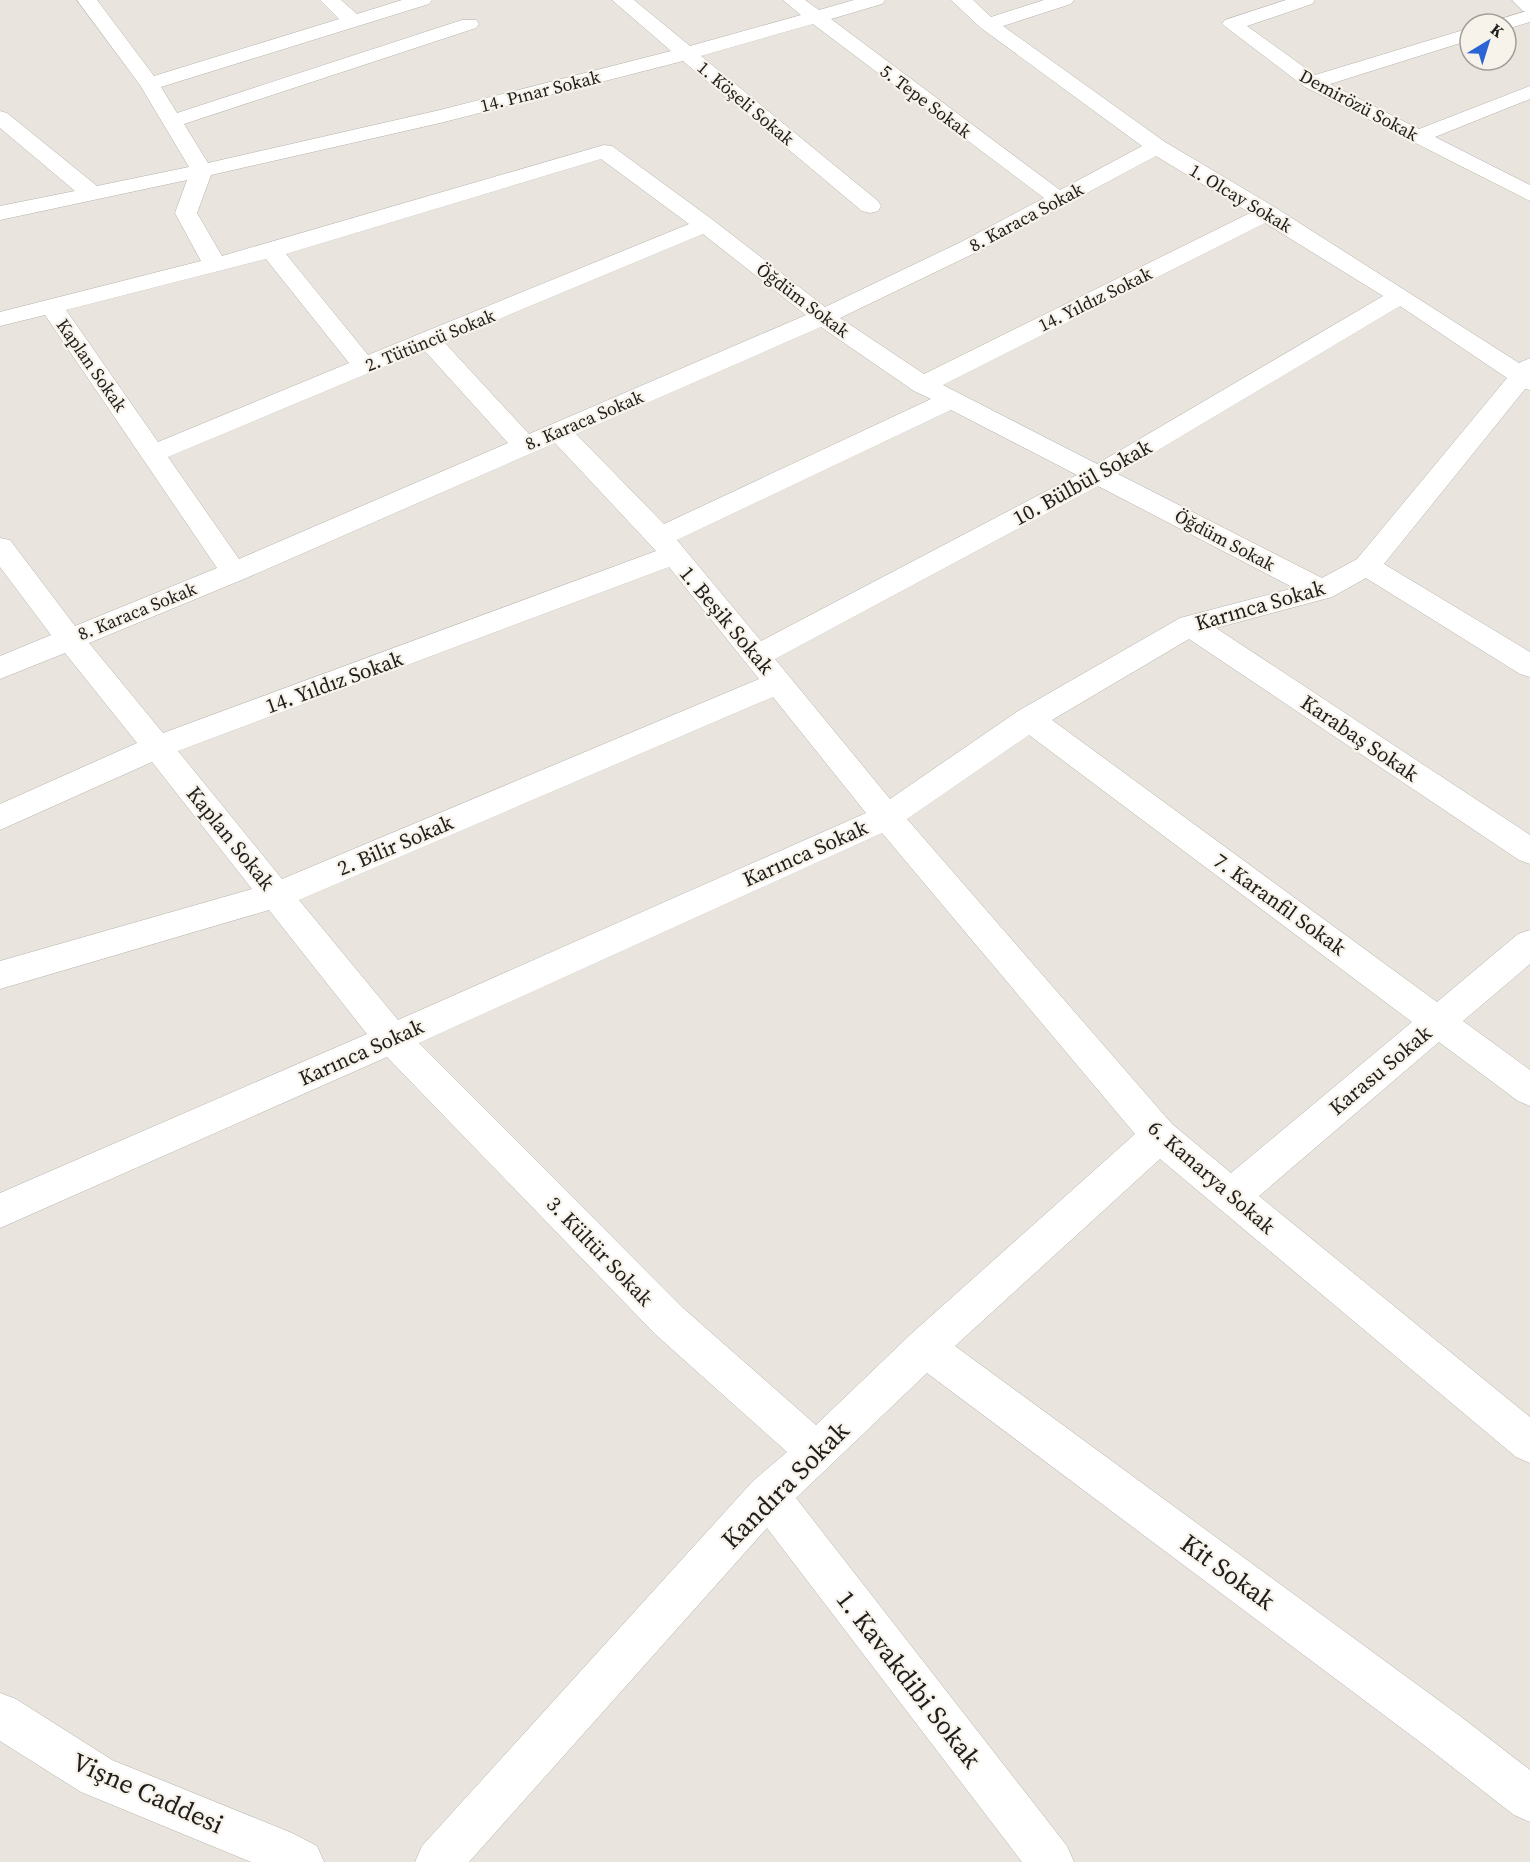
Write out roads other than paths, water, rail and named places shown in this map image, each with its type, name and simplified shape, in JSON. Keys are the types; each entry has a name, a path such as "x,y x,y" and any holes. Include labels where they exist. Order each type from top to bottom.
{"street":[{"path":"87,0 149,84 202,170 186,213 215,265"},
{"path":"330,0 354,21"},
{"path":"149,84 422,0"},
{"name":"1. Köşeli Sokak","path":"622,0 870,206"},
{"name":"5. Tepe Sokak","path":"793,0 1060,200"},
{"name":"14. Pınar Sokak","path":"0,213 477,108 686,54 875,0"},
{"name":"1. Olcay Sokak","path":"961,0 988,24 1157,147 1268,213 1527,375"},
{"path":"988,24 1064,0"},
{"name":"Demirözü Sokak","path":"1305,0 1232,24 1312,83 1530,194"},
{"path":"1522,0 1530,7"},
{"path":"377,14 408,44"},
{"path":"173,121 469,24"},
{"path":"1312,83 1458,38"},
{"path":"1417,137 1530,92"},
{"path":"0,117 93,194"},
{"name":"8. Karaca Sokak","path":"0,668 234,572 823,317 1060,200 1157,147"},
{"name":"Öğdüm Sokak","path":"0,320 271,250 604,152 705,225 823,317 923,385 1322,590"},
{"name":"14. Yıldız Sokak","path":"923,385 1268,213"},
{"name":"2. Tütüncü Sokak","path":"154,453 705,225"},
{"path":"271,250 364,366"},
{"name":"10. Bülbül Sokak","path":"757,656 1099,474 1400,296"},
{"name":"Kaplan Sokak","path":"52,307 234,572"},
{"path":"429,341 524,445"},
{"name":"Karınca Sokak","path":"0,1211 392,1039 886,817 1029,719 1190,625 1322,590 1367,566 1527,375"},
{"name":"14. Yıldız Sokak","path":"0,818 157,747 666,546 952,399"},
{"name":"1. Beşik Sokak","path":"559,432 666,546 886,817"},
{"name":"Kaplan Sokak","path":"0,547 69,638 392,1039"},
{"path":"1367,566 1530,666"},
{"name":"Karabaş Sokak","path":"1190,625 1530,851"},
{"name":"2. Bilir Sokak","path":"0,975 277,895 779,683"},
{"name":"7. Karanfil Sokak","path":"1029,719 1530,1090"},
{"name":"6. Kanarya Sokak","path":"886,817 1159,1136 1530,1443"},
{"name":"Karasu Sokak","path":"1232,1196 1530,944"},
{"name":"3. Kültür Sokak","path":"392,1039 669,1321 817,1452"},
{"name":"Kandıra Sokak","path":"438,1862 768,1496 925,1348 1159,1136"},
{"name":"Kit Sokak","path":"925,1348 1435,1725 1530,1799"},
{"name":"1. Kavakdibi Sokak","path":"768,1496 1051,1862"},
{"name":"Vişne Caddesi","path":"0,1715 97,1776 281,1858"}]}
